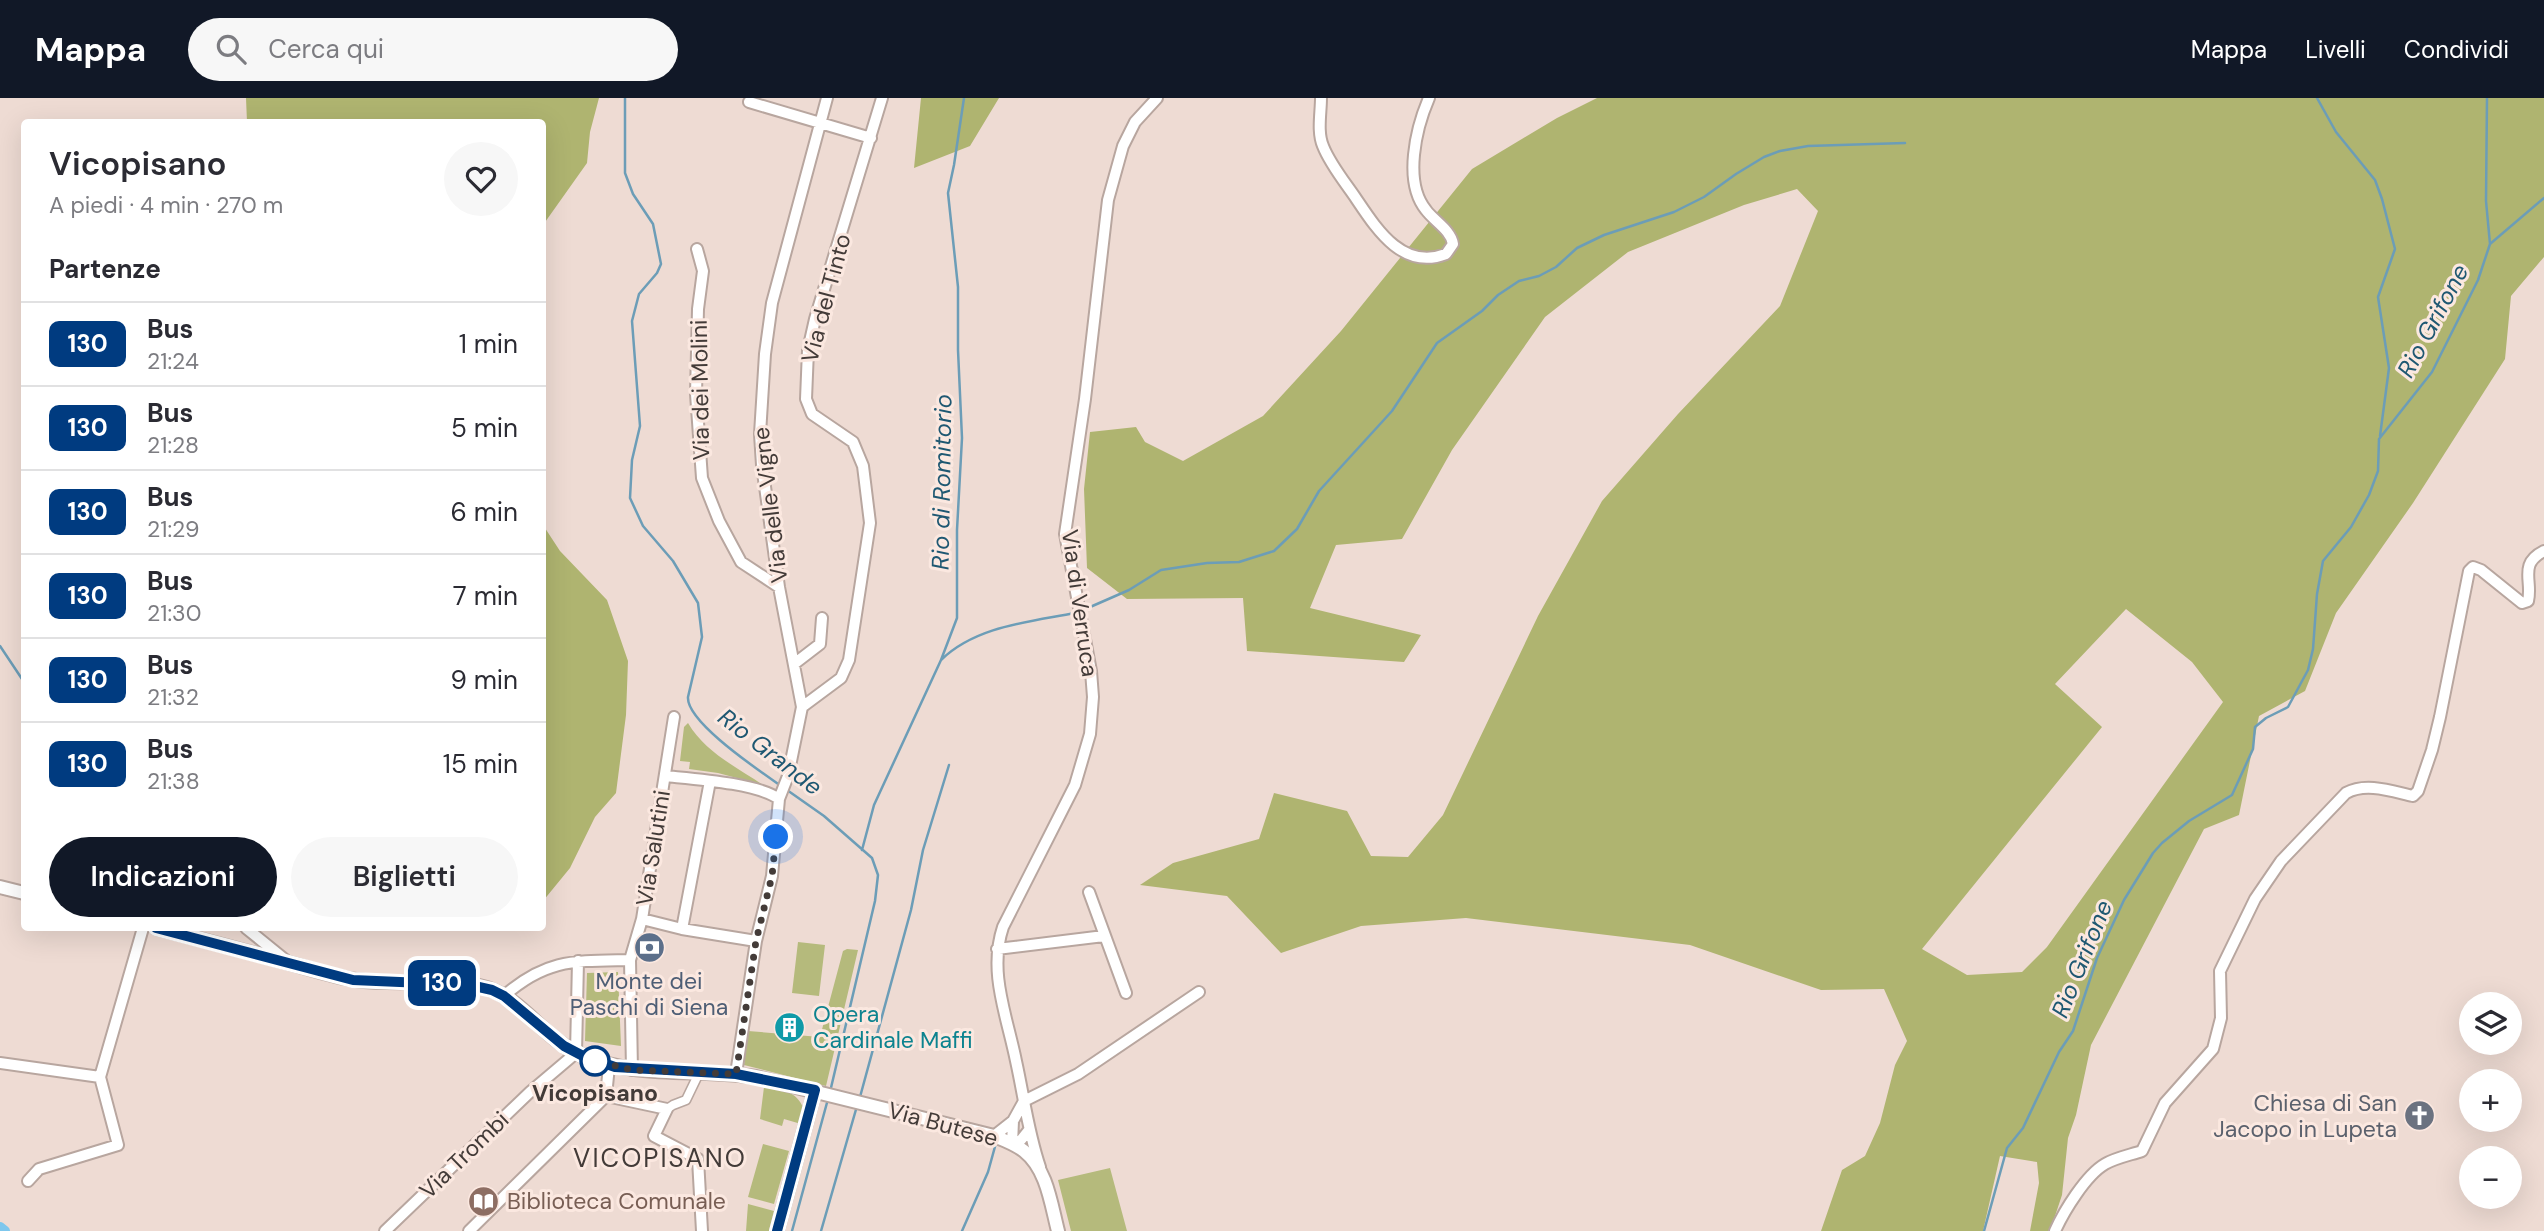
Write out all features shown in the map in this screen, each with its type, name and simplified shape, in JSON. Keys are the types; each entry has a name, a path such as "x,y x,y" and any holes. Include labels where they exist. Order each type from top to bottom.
{"street":[{"name":"Via delle Vigne","path":"802,707 779,587 762,465 760,406 772,303 827,98"},
{"name":"Via del Tinto","path":"802,707 841,678 849,660 870,523 863,466 853,442 812,414 806,399 806,381 808,350 815,319 882,98"},
{"name":"Via di Verruca","path":"1044,1178 1029,1130 998,980 997,949 1003,927 1075,785 1087,748 1093,697 1091,671 1065,534 1085,398 1103,227 1114,173 1135,122 1157,98"},
{"path":"1321,98 1320,131 1323,146 1345,183 1388,242 1409,254 1427,258 1446,254 1452,244 1451,236 1423,208 1418,195 1413,159 1415,140 1419,121 1429,98"},
{"path":"749,102 870,138"},
{"name":"Via dei Molini","path":"696,249 703,271 698,309 696,394 702,478 719,521 741,562 779,587"},
{"path":"2054,1231 2079,1190 2104,1164 2142,1151 2165,1103 2213,1049 2221,1018 2220,971 2255,899 2281,861 2346,793 2354,789 2377,789 2413,796 2418,792 2432,750 2469,571 2473,567 2481,570 2522,603 2528,601 2530,593 2527,577 2530,564 2544,551"},
{"path":"794,664 820,644 822,618"},
{"path":"736,1074 756,941 772,876 780,797 788,779 802,707"},
{"name":"Via Salutini","path":"632,1070 630,960 642,919 674,717"},
{"name":"Via Salutini","path":"665,776 710,781 780,797"},
{"path":"682,929 710,781"},
{"path":"0,887 21,892"},
{"path":"1088,892 1126,993"},
{"path":"642,919 682,929 756,941"},
{"path":"28,1181 39,1169 118,1145 100,1077 142,931"},
{"path":"167,931 353,980 470,985 504,996 534,973 578,961 630,960"},
{"path":"250,931 289,963"},
{"path":"997,949 1104,936"},
{"path":"576,1053 578,961"},
{"path":"994,1136 1013,1121 1024,1101 1078,1074 1199,992"},
{"name":"Via Butese","path":"504,996 552,1038 576,1053 609,1066 632,1070 736,1074 820,1092 994,1136 1012,1144 1033,1160 1044,1178 1058,1231"},
{"name":"Via Trombi","path":"385,1231 530,1092 576,1053"},
{"path":"0,1063 100,1077"},
{"path":"469,1231 606,1096 609,1066"},
{"path":"699,1073 686,1100 667,1109 654,1136 698,1158 702,1231"},
{"path":"776,1231 820,1092"},
{"path":"606,1096 667,1109"},
{"path":"1013,1121 1012,1144 1021,1140 1029,1130"},
{"path":"393,1222 403,1231"}],"green space":[{"path":"246,98 599,98 590,132 587,163 546,221 546,119 247,119"},
{"path":"921,98 999,98 970,146 914,168"},
{"path":"1597,98 2544,98 2544,257 2511,296 2505,359 2413,503 2336,613 2305,691 2259,716 2239,815 2204,829 2091,1045 2076,1115 2068,1138 2062,1195 2050,1231 2030,1231 2039,1183 2037,1162 2000,1156 1983,1231 1821,1231 1842,1170 1865,1156 1880,1123 1895,1065 1907,1041 1884,989 1821,990 1690,945 1466,918 1361,926 1281,953 1227,896 1140,885 1173,863 1259,839 1274,793 1347,811 1371,856 1408,857 1443,815 1538,616 1602,501 1678,414 1780,306 1818,211 1797,189 1744,205 1628,252 1545,317 1452,450 1402,539 1336,545 1310,608 1421,635 1404,662 1247,651 1243,598 1127,599 1087,568 1084,489 1090,432 1136,427 1145,442 1183,461 1263,416 1341,331 1472,169 1557,118","holes":["2126,609 2192,662 2223,702 2047,947 2022,972 1967,975 1922,949 2102,727 2055,684"]},
{"path":"546,530 560,551 607,600 628,661 626,715 616,793 595,817 570,868 546,897"},
{"path":"688,723 712,750 763,785 718,773 689,769 690,762 680,761 684,727"},
{"path":"798,942 825,945 819,996 792,993"},
{"path":"858,950 826,1086 744,1065 748,1031 820,1037 843,951"},
{"path":"618,972 621,1046 585,1041 587,973"},
{"path":"764,1087 788,1092 797,1098 804,1109 801,1124 784,1119 782,1126 760,1119"},
{"path":"763,1144 789,1151 774,1204 748,1197"},
{"path":"1110,1168 1127,1231 1071,1231 1058,1180"},
{"path":"748,1204 774,1211 769,1231 746,1231"}],"waterway":[{"name":"Rio Grande","path":"625,98 625,173 633,194 653,224 661,264 639,294 632,321 640,426 632,460 630,498 643,526 673,561 698,603 702,637 688,697 691,707 711,732 781,786"},
{"name":"Rio di Romitorio","path":"862,850 874,805 941,660 957,618 957,530 962,438 958,287 948,193 964,98"},
{"path":"2317,98 2336,132 2375,180 2395,249 2378,297 2389,368 2380,436"},
{"path":"2487,98 2486,201 2490,244"},
{"path":"1081,611 1129,590 1161,570 1207,563 1239,562 1274,551 1297,529 1319,491 1392,411 1437,343 1482,311 1498,295 1519,281 1539,276 1556,267 1577,248 1604,235 1674,212 1704,197 1764,157 1780,151 1808,146 1905,143"},
{"name":"Rio Grifone","path":"1984,1231 2007,1148 2023,1128 2059,1052 2073,1031 2097,958 2124,900 2162,843 2189,821 2232,795 2253,749 2255,727 2288,707 2308,670 2323,561 2351,527 2369,495 2378,471 2379,439 2432,372 2478,280 2490,244 2544,198"},
{"path":"941,660 970,640 1004,627 1075,613"},
{"path":"0,646 21,678"},
{"path":"860,1097 911,910 923,850 949,765"},
{"name":"Rio Grande","path":"787,790 824,816 872,858 878,875 875,901 830,1092"},
{"name":"Rio Grande","path":"792,1231 828,1099"},
{"path":"821,1231 857,1106"},
{"path":"962,1231 988,1172 996,1143"},
{"path":"0,1227 5,1231"}],"bus line":[{"name":"130","path":"167,931 353,980 470,985 492,990 504,996 564,1046 615,1067 632,1070 720,1072 815,1090 777,1231"}],"place":[{"name":"Monte dei Paschi di Siena","path":"649,947"},
{"name":"Opera Cardinale Maffi","path":"790,1027"},
{"name":"Vicopisano","path":"595,1061"},
{"name":"Chiesa di San Jacopo in Lupeta","path":"2420,1116"},
{"name":"Biblioteca Comunale","path":"484,1201"}],"district":[{"name":"VICOPISANO","path":"660,1158"}],"route":[{"path":"595,1061 593,1060 632,1070 736,1074 756,941 772,876 776,837"}]}
